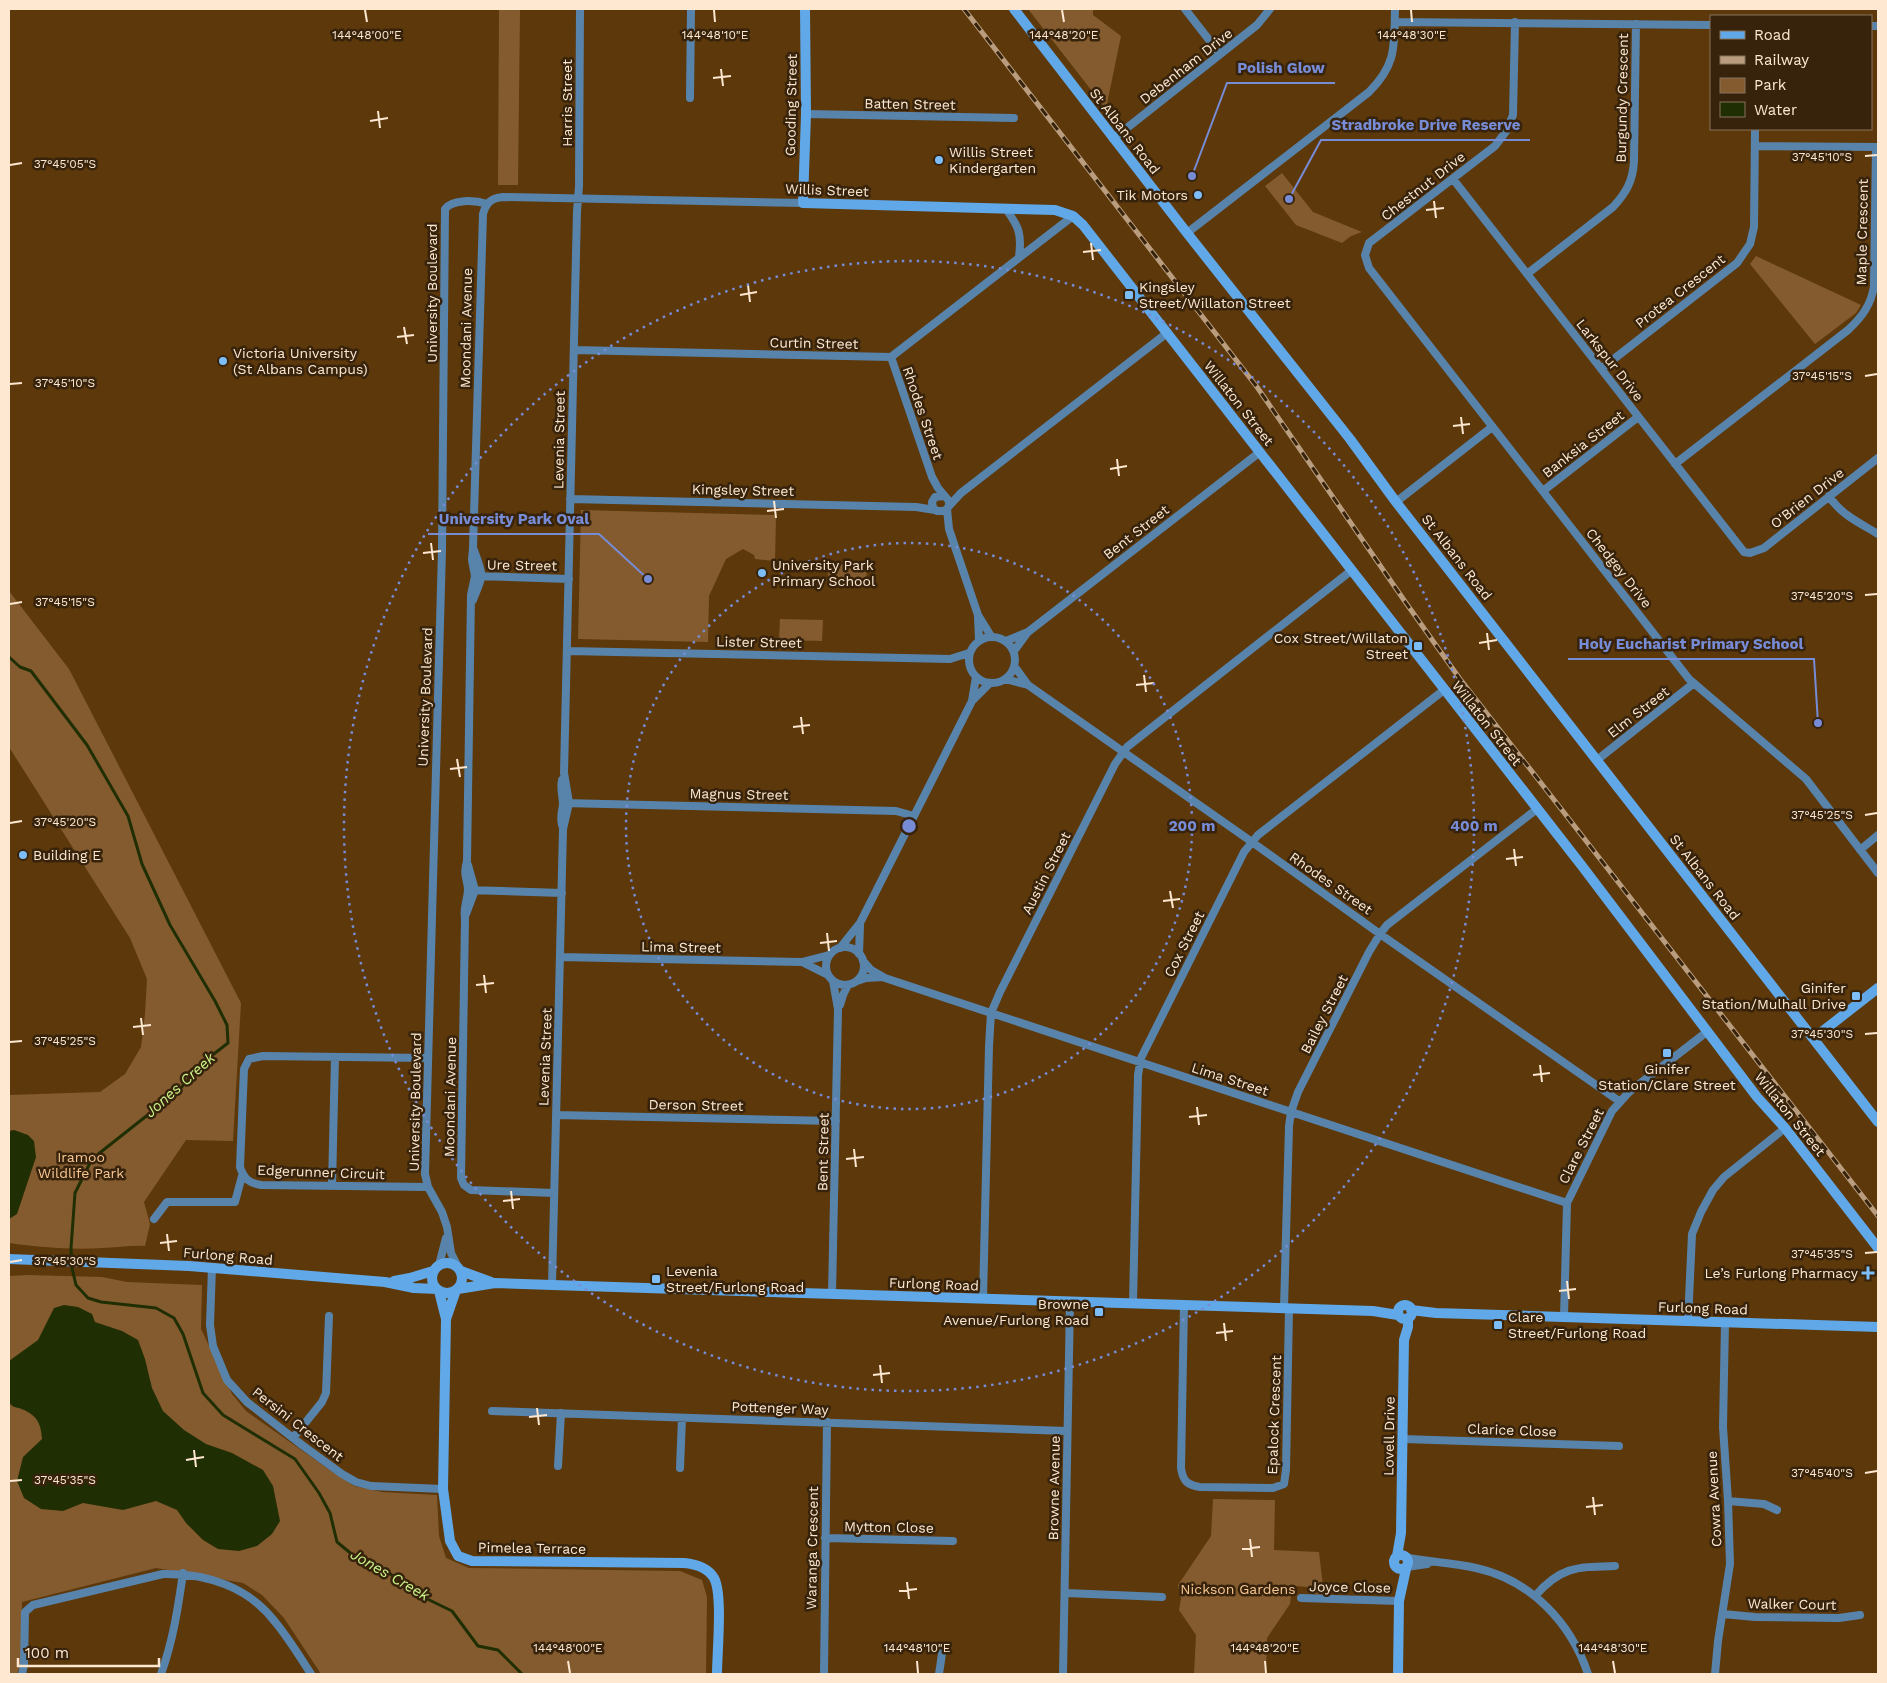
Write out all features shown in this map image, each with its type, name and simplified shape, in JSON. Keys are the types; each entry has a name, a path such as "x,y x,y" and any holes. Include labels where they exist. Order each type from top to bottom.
{"main road":[{"name":"Gooding Street","path":"803,202 806,114 806,9"},
{"name":"St Albans Road","path":"1014,9 1187,233 1350,439 1396,502 1878,1122"},
{"name":"Willis Street","path":"803,202 1056,210 1073,216"},
{"name":"Willaton Street","path":"1073,216 1083,225 1352,570 1757,1097 1785,1128 1878,1248"},
{"path":"1814,1038 1878,988"},
{"name":"Furlong Road","path":"9,1259 212,1267 385,1282 414,1288 438,1290"},
{"path":"443,1263 452,1264 460,1270 462,1278 457,1289 447,1293 438,1290 432,1281 436,1268 443,1263"},
{"name":"Furlong Road","path":"385,1282 410,1278 436,1268"},
{"name":"Furlong Road","path":"460,1270 495,1283"},
{"name":"Furlong Road","path":"457,1289 495,1283 552,1284 1374,1311 1404,1314 1878,1327"},
{"name":"Pimelea Terrace","path":"446,1319 457,1289"},
{"name":"Pimelea Terrace","path":"438,1290 446,1319 443,1489 450,1542 458,1556 472,1561 684,1563 706,1570 715,1579 718,1589 717,1674"},
{"name":"Lovell Drive","path":"1398,1674 1399,1600 1404,1562 1400,1533 1404,1340 1408,1327 1404,1314"}],"street":[{"name":"Harris Street","path":"578,198 580,9"},
{"path":"690,98 691,9"},
{"path":"1184,9 1220,54"},
{"name":"Debenham Drive","path":"1113,138 1257,25 1270,9"},
{"path":"1187,233 1369,92 1380,81 1388,69 1393,52 1395,9"},
{"path":"1394,22 1710,25"},
{"name":"Chestnut Drive","path":"1365,255 1369,243 1495,146 1507,130 1513,116 1515,22"},
{"name":"Burgundy Crescent","path":"1527,274 1613,207 1622,198 1632,180 1634,161 1636,24"},
{"name":"Batten Street","path":"806,114 1014,118"},
{"name":"Protea Crescent","path":"1601,369 1726,272 1745,253 1750,244 1754,227 1755,130"},
{"path":"1755,146 1877,147"},
{"name":"Maple Crescent","path":"1675,464 1858,321 1864,313 1873,294 1876,267 1877,147"},
{"name":"Larkspur Drive","path":"1453,179 1741,550 1750,553"},
{"path":"487,204 491,200 503,197 578,198"},
{"name":"Willis Street","path":"578,198 803,202"},
{"name":"Levenia Street","path":"552,1284 562,893 563,829 560,818 566,803 561,784 564,773 578,198"},
{"name":"University Boulevard","path":"460,1270 451,1253 447,1226 442,1212 428,1187 425,1174 442,550 445,209 448,205 468,201 487,204"},
{"name":"Moondani Avenue","path":"487,204 481,223 474,548 472,560 479,576 472,588 466,860 464,876 471,890 464,909 461,1178 464,1185 471,1190 554,1192"},
{"path":"1006,209 1020,228 1020,257"},
{"path":"891,357 1073,216"},
{"name":"Chedgey Drive","path":"1365,255 1369,268 1694,683 1806,778 1878,873"},
{"path":"961,493 945,496 935,505 943,512 961,493 1167,333"},
{"name":"Curtin Street","path":"574,350 891,357"},
{"name":"Rhodes Street","path":"891,357 932,477 935,505 949,529 978,614 991,636"},
{"name":"Banksia Street","path":"1543,491 1638,416"},
{"path":"1396,502 1492,426"},
{"name":"Bent Street","path":"1006,641 1028,632 1260,452"},
{"name":"O'Brien Drive","path":"1750,553 1764,548 1878,458"},
{"name":"Rhodes Street","path":"932,477 949,501 949,529"},
{"path":"1829,496 1840,511 1878,534"},
{"name":"Kingsley Street","path":"570,499 916,507 935,505"},
{"name":"Austin Street","path":"982,1299 989,1046 991,1013 1000,992 1122,752 1352,570"},
{"name":"Ure Street","path":"479,576 569,579"},
{"name":"Rhodes Street","path":"978,614 979,640"},
{"name":"Bent Street","path":"1014,651 1028,632"},
{"path":"991,636 1002,638 1014,651 1015,667 1006,679 990,683 976,677 969,666 969,653 979,640 991,636"},
{"name":"Lister Street","path":"567,651 950,659 969,653"},
{"name":"Lister Street","path":"950,659 969,666"},
{"name":"Rhodes Street","path":"1015,667 1028,685 1619,1101"},
{"path":"860,923 858,937 863,972 857,981 848,985 838,984 830,978 826,965 829,955 840,948 860,923 972,701 976,677"},
{"name":"Rhodes Street","path":"1006,679 1028,685"},
{"path":"972,701 990,683"},
{"name":"Elm Street","path":"1597,760 1694,683"},
{"name":"Cox Street","path":"1133,1303 1140,1063 1244,852 1252,842 1444,690"},
{"name":"Magnus Street","path":"566,803 896,811 914,816"},
{"name":"Bailey Street","path":"1286,1308 1288,1145 1291,1112 1298,1092 1380,934 1388,925 1537,809"},
{"path":"1860,850 1878,835"},
{"path":"471,890 562,893"},
{"path":"840,948 850,948 861,957"},
{"name":"Lima Street","path":"560,957 802,962 829,955"},
{"name":"Lima Street","path":"861,957 871,970 885,978 1567,1203"},
{"name":"Lima Street","path":"802,962 830,978"},
{"name":"Bent Street","path":"830,978 838,1010 832,1294"},
{"name":"Lima Street","path":"857,981 868,978 885,978"},
{"name":"Bent Street","path":"838,1010 848,985"},
{"name":"Clare Street","path":"1564,1317 1567,1203 1612,1112 1619,1101 1708,1031"},
{"name":"Edgerunner Circuit","path":"427,1058 264,1056 248,1060 244,1069 240,1167 242,1176 250,1183 261,1185 428,1187"},
{"path":"332,1186 335,1056"},
{"name":"Derson Street","path":"556,1115 836,1121"},
{"path":"1688,1321 1692,1234 1701,1212 1713,1190 1724,1177 1785,1128"},
{"path":"154,1219 166,1202 235,1202 242,1176"},
{"path":"436,1268 446,1244 447,1226"},
{"name":"Persini Crescent","path":"212,1267 210,1297 213,1346 228,1380 248,1402 293,1438 356,1482 371,1486 443,1489"},
{"name":"Browne Avenue","path":"1063,1674 1070,1302"},
{"name":"Epalock Crescent","path":"1184,1305 1181,1468 1185,1482 1191,1486 1200,1487 1273,1488 1284,1484 1286,1470 1286,1308"},
{"path":"293,1438 322,1402 326,1393 329,1316"},
{"name":"Cowra Avenue","path":"1715,1674 1730,1564 1723,1427 1725,1322"},
{"name":"Pottenger Way","path":"492,1410 1068,1431"},
{"path":"558,1466 561,1413"},
{"path":"680,1468 682,1418"},
{"name":"Waranga Crescent","path":"824,1674 827,1422"},
{"name":"Clarice Close","path":"1403,1439 1620,1446"},
{"path":"1728,1501 1764,1504 1777,1510"},
{"name":"Mytton Close","path":"825,1538 953,1541"},
{"path":"1404,1562 1458,1564 1496,1574 1510,1580 1536,1596 1563,1624 1574,1640 1588,1674"},
{"path":"1536,1596 1551,1579 1562,1573 1586,1566 1615,1566"},
{"path":"22,1674 24,1665 25,1612 32,1605 163,1574 200,1576 232,1586 255,1601 276,1622 311,1674"},
{"path":"161,1674 170,1651 183,1574"},
{"path":"1066,1592 1162,1597"},
{"name":"Joyce Close","path":"1301,1598 1399,1600"},
{"name":"Walker Court","path":"1723,1614 1754,1617 1830,1618 1860,1615"},
{"path":"939,1674 943,1647"}],"green space":[{"path":"499,9 520,9 518,185 498,185"},
{"path":"1028,9 1093,9 1093,15 1121,36 1106,109"},
{"path":"1282,173 1313,212 1362,232 1351,236 1342,243 1296,225 1265,186"},
{"path":"1756,256 1861,305 1856,313 1815,344 1750,264"},
{"path":"581,510 776,515 775,561 755,559 754,555 743,549 726,559 709,596 708,642 578,639"},
{"path":"828,564 867,565 866,586 828,584"},
{"name":"Iramoo Wildlife Park","path":"9,591 69,669 241,1003 233,1141 186,1140 144,1202 150,1224 145,1246 79,1249 9,1243 9,1095 100,1092 125,1074 141,1047 147,979 130,938 9,747"},
{"path":"780,619 823,620 822,641 779,640"},
{"path":"9,1276 102,1277 127,1282 202,1285 201,1329 232,1394 246,1411 354,1486 382,1492 437,1495 439,1536 446,1558 469,1568 680,1571 702,1580 707,1597 706,1674 321,1674 284,1618 262,1595 243,1583 156,1568 22,1602 21,1662 17,1674 9,1674"},
{"name":"Nickson Gardens","path":"1213,1499 1275,1500 1274,1550 1319,1552 1324,1595 1314,1594 1307,1587 1297,1586 1291,1595 1290,1604 1267,1638 1266,1674 1194,1674 1196,1635 1179,1610 1181,1599 1178,1585 1211,1536"}],"water":[{"path":"14,1130 28,1135 34,1141 36,1157 17,1214 9,1219 9,1131"},
{"path":"64,1305 78,1307 92,1314 95,1322 122,1331 138,1340 152,1388 163,1411 184,1430 206,1444 232,1453 263,1470 273,1486 280,1521 272,1534 257,1546 239,1551 218,1549 203,1540 186,1523 177,1510 156,1501 123,1510 83,1503 63,1511 41,1509 24,1498 17,1481 23,1457 42,1439 39,1423 36,1419 30,1413 11,1405 9,1402 9,1361 38,1340 54,1308"}],"waterway":[{"name":"Jones Creek","path":"9,657 20,667 31,671 87,745 128,816 142,864 170,925 227,1025 228,1043 206,1060 178,1091 92,1159 75,1193 71,1248 72,1268 76,1285 88,1298 101,1302 156,1308 174,1318 183,1334 203,1393 223,1415 295,1459 319,1493 330,1513 337,1542 359,1560 389,1573 421,1596 452,1611 478,1646 498,1650 522,1674"}],"railway":[{"path":"964,9 1257,387 1460,679 1878,1216"}],"place":[{"name":"Willis Street Kindergarten","path":"939,160"},
{"name":"Polish Glow","path":"1192,176"},
{"name":"Tik Motors","path":"1198,195"},
{"name":"Stradbroke Drive Reserve","path":"1289,199"},
{"name":"Kingsley Street/Willaton Street","path":"1129,295"},
{"name":"Victoria University (St Albans Campus)","path":"223,361"},
{"name":"University Park Primary School","path":"762,573"},
{"name":"University Park Oval","path":"648,579"},
{"name":"Cox Street/Willaton Street","path":"1418,646"},
{"name":"Holy Eucharist Primary School","path":"1818,723"},
{"name":"Building E","path":"23,855"},
{"name":"Ginifer Station/Mulhall Drive","path":"1856,996"},
{"name":"Ginifer Station/Clare Street","path":"1667,1053"},
{"name":"Le’s Furlong Pharmacy","path":"1868,1273"},
{"name":"Levenia Street/Furlong Road","path":"656,1279"},
{"name":"Browne Avenue/Furlong Road","path":"1099,1312"},
{"name":"Clare Street/Furlong Road","path":"1498,1325"}]}
